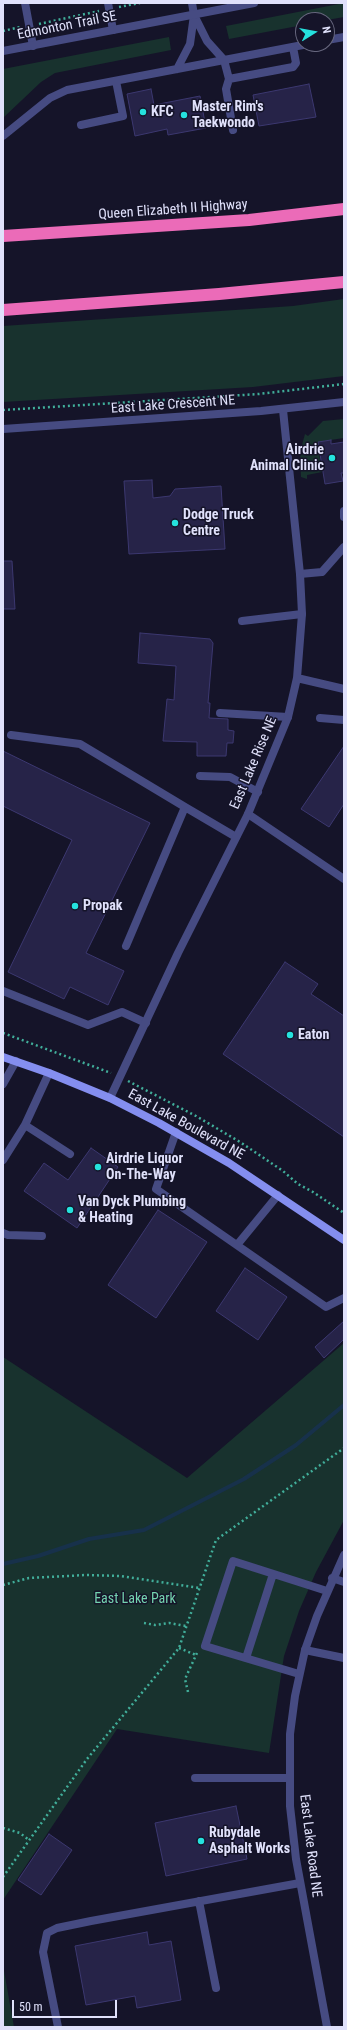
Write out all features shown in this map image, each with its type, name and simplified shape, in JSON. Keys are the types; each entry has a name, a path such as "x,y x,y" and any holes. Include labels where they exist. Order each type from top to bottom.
{"highway":[{"name":"Queen Elizabeth II Highway","path":"3,236 249,220 344,209"},
{"path":"3,310 219,294 344,282"}],"main road":[{"name":"East Lake Boulevard NE","path":"3,1057 49,1073 110,1098 176,1132 229,1163 344,1240"}],"street":[{"path":"25,3 33,46"},
{"path":"177,69 190,44 194,15 192,3"},
{"name":"Edmonton Trail SE","path":"3,52 254,3"},
{"path":"108,6 113,30"},
{"path":"194,15 208,41 224,60 229,79 226,89 233,130"},
{"path":"3,136 50,98 67,90 293,47 296,63 293,67 229,79"},
{"path":"81,125 123,116 116,81"},
{"name":"East Lake Crescent NE","path":"3,429 283,410 344,402"},
{"name":"East Lake Rise NE","path":"110,1098 248,814 288,717 297,678 302,614 300,574 283,410"},
{"path":"344,511 344,517"},
{"path":"300,574 322,572 344,547"},
{"path":"242,621 302,614"},
{"path":"297,678 344,689"},
{"path":"220,713 288,717"},
{"path":"320,718 344,720"},
{"path":"11,735 80,744 236,836"},
{"path":"200,776 230,777 258,792"},
{"path":"126,946 185,807"},
{"path":"248,814 344,879"},
{"path":"3,991 88,1025 122,1012 146,1023"},
{"path":"3,1084 16,1061"},
{"path":"3,1160 25,1125 49,1073"},
{"path":"25,1125 70,1154"},
{"path":"176,1132 156,1189 326,1306 344,1298"},
{"path":"237,1245 278,1195"},
{"path":"3,1233 8,1235 42,1236"},
{"name":"East Lake Road NE","path":"327,2027 300,1883 290,1806 290,1734 299,1674 306,1650 332,1578 344,1555"},
{"path":"299,1674 205,1646 233,1561 327,1591"},
{"path":"246,1658 273,1574"},
{"path":"332,1578 344,1582"},
{"path":"306,1650 344,1658"},
{"path":"195,1778 290,1778"},
{"path":"58,2027 43,1952 47,1933 64,1927 300,1883"},
{"path":"199,1901 216,1988"}],"path":[{"path":"3,31 108,6 140,3"},
{"path":"3,410 259,394 344,384"},
{"path":"3,1033 85,1062 120,1077 196,1116 240,1142 283,1171 298,1184 314,1192 344,1213"},
{"path":"3,1877 87,1759 178,1648 216,1540 220,1535 344,1448"},
{"path":"3,1585 29,1578 86,1575 120,1576 200,1588"},
{"path":"144,1623 155,1625 169,1623 186,1626"},
{"path":"188,1692 185,1679 196,1655 205,1646"},
{"path":"178,1648 196,1655"},
{"path":"3,1828 20,1833 29,1840"}],"green space":[{"path":"344,3 344,17 335,19 335,12 298,12"},
{"path":"295,13 295,27 229,39 226,26"},
{"path":"169,37 171,50 55,73 41,82 3,118 3,69"},
{"path":"344,299 344,376 253,387 3,402 3,326 293,306"},
{"path":"344,419 344,438 317,442 322,472 307,475 307,479 301,477 300,452 305,434 308,436 323,421"},
{"name":"East Lake Park","path":"344,1343 344,1520 316,1572 299,1611 284,1656 269,1753 117,1729 3,1900 3,1357 187,1478"},
{"path":"3,1965 14,2027 3,2027"}],"building":[{"path":"309,84 316,117 259,126 253,95"},
{"path":"151,89 154,105 200,96 206,128 168,135 167,129 135,136 127,94"},
{"name":"Airdrie Animal Clinic","path":"331,440 331,444 344,442 344,473 341,473 343,481 325,484 318,442"},
{"name":"Dodge Truck Centre","path":"152,480 153,498 170,496 175,489 221,486 225,549 129,554 124,481"},
{"path":"3,561 12,561 15,609 3,609"},
{"path":"140,633 210,639 213,643 208,703 210,703 209,718 228,719 228,730 234,731 233,743 227,743 226,756 197,756 197,742 163,741 167,699 174,700 176,666 138,663"},
{"path":"344,746 344,804 329,827 301,809"},
{"name":"Propak","path":"3,751 150,823 86,953 124,971 108,1005 70,987 64,999 8,972 72,840 3,806"},
{"name":"Eaton","path":"285,962 318,984 311,994 344,1016 344,1137 223,1054"},
{"name":"Van Dyck Plumbing & Heating","path":"91,1148 118,1167 77,1228 24,1191 44,1163 68,1180"},
{"path":"158,1210 207,1242 156,1318 108,1285"},
{"path":"245,1268 287,1297 258,1340 216,1311"},
{"path":"344,1321 344,1339 324,1358 315,1347"},
{"name":"Rubydale Asphalt Works","path":"236,1806 247,1859 166,1876 155,1823"},
{"path":"49,1834 72,1850 41,1895 18,1880"},
{"path":"147,1932 149,1945 171,1941 181,2000 137,2008 135,1996 86,2005 75,1946"}],"waterway":[{"path":"3,1564 38,1556 89,1539 144,1530 244,1479 296,1445 344,1405"}],"place":[{"name":"KFC","path":"143,112"},
{"name":"Master Rim's Taekwondo","path":"184,115"},
{"name":"Airdrie Animal Clinic","path":"332,458"},
{"name":"Dodge Truck Centre","path":"175,523"},
{"name":"Propak","path":"75,906"},
{"name":"Eaton","path":"290,1035"},
{"name":"Airdrie Liquor On-The-Way","path":"98,1167"},
{"name":"Van Dyck Plumbing & Heating","path":"70,1210"},
{"name":"Rubydale Asphalt Works","path":"201,1841"}]}
